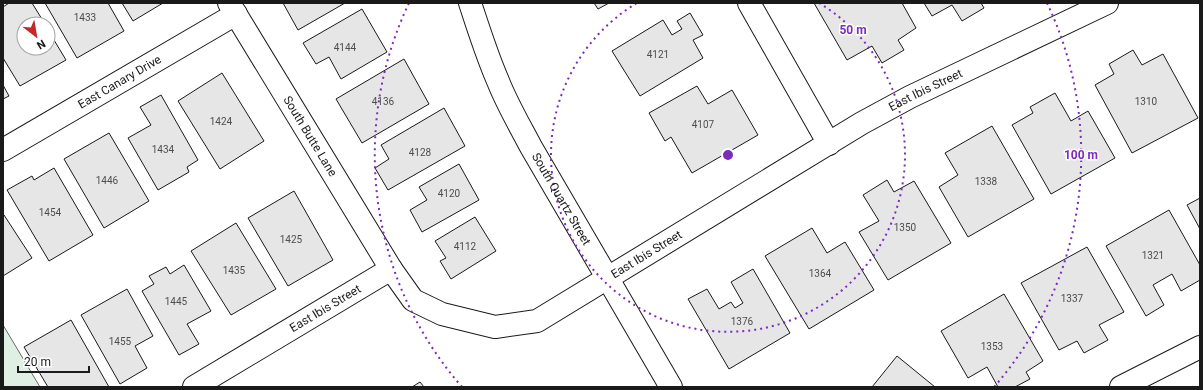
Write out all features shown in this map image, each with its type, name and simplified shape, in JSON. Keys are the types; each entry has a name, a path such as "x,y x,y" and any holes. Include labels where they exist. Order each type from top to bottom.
{"street":[{"name":"South Quartz Street","path":"470,3 482,43 514,116 671,387"},
{"path":"749,3 829,144"},
{"name":"East Ibis Street","path":"194,387 391,269 413,300 442,314 495,327 537,321 829,144 910,97 1107,3"},
{"name":"East Canary Drive","path":"3,150 233,9"},
{"name":"South Butte Lane","path":"233,9 391,269"},
{"path":"1121,387 1200,347"}],"green space":[{"path":"3,325 40,387 3,387"}],"building":[{"path":"9,3 32,3 40,16 16,16 16,56 56,56 56,43 66,60 20,86 3,58 3,7"},
{"path":"45,3 108,3 124,31 77,58 56,22 56,16 53,16"},
{"path":"122,3 163,3 133,21"},
{"path":"283,3 345,3 298,30"},
{"path":"594,3 609,3 598,9"},
{"path":"814,3 902,3 916,28 898,40 904,50 882,63 872,46 847,60"},
{"path":"924,3 981,3 984,8 962,21 952,5 932,16"},
{"path":"362,9 387,52 341,79 329,57 316,64 303,43"},
{"path":"690,13 703,35 693,40 703,58 640,96 612,51 663,20 672,35 682,29 677,21"},
{"path":"1133,50 1142,65 1163,54 1198,118 1132,153 1095,85 1114,74 1109,64"},
{"path":"404,59 429,104 362,143 336,99"},
{"path":"222,73 264,141 220,169 178,101"},
{"path":"3,85 9,96 3,99"},
{"path":"697,86 708,104 732,90 758,135 692,173 671,137 665,141 649,113"},
{"path":"1055,93 1071,121 1088,111 1115,158 1051,194 1012,125 1033,113 1030,107"},
{"path":"161,95 198,160 187,167 189,172 158,190 128,138 151,125 140,107"},
{"path":"444,108 465,146 388,190 375,168 389,159 381,145"},
{"path":"992,126 1034,199 968,237 939,187 958,175 945,153"},
{"path":"109,133 149,201 104,228 64,159"},
{"path":"459,164 479,200 422,232 410,210 427,200 419,187"},
{"path":"54,168 93,235 49,261 7,190 32,176 34,180"},
{"path":"887,180 894,192 914,181 951,243 888,280 859,232 879,221 863,195"},
{"path":"294,191 333,260 288,286 248,218"},
{"path":"1200,198 1200,229 1187,205"},
{"path":"1169,210 1200,265 1200,280 1181,291 1172,274 1153,285 1164,305 1146,316 1106,246"},
{"path":"3,215 32,258 3,276"},
{"path":"475,217 496,251 451,279 440,261 446,258 435,241"},
{"path":"236,223 276,289 231,315 191,251"},
{"path":"812,228 827,253 845,242 874,290 809,329 765,256"},
{"path":"1087,247 1124,312 1099,325 1108,340 1084,353 1077,341 1059,350 1021,283"},
{"path":"184,265 211,311 187,324 199,344 179,355 142,291 154,284 149,276 166,267 170,274"},
{"path":"753,269 790,333 729,369 688,299 707,289 719,309 731,302 735,308 743,303 731,282"},
{"path":"127,289 153,336 135,346 147,368 120,384 81,315"},
{"path":"1004,294 1043,361 1026,372 1030,379 1015,387 998,387 987,367 968,378 941,331"},
{"path":"71,320 109,387 48,387 24,347"},
{"path":"897,356 935,387 872,387"},
{"path":"420,382 424,387 412,387"}]}
